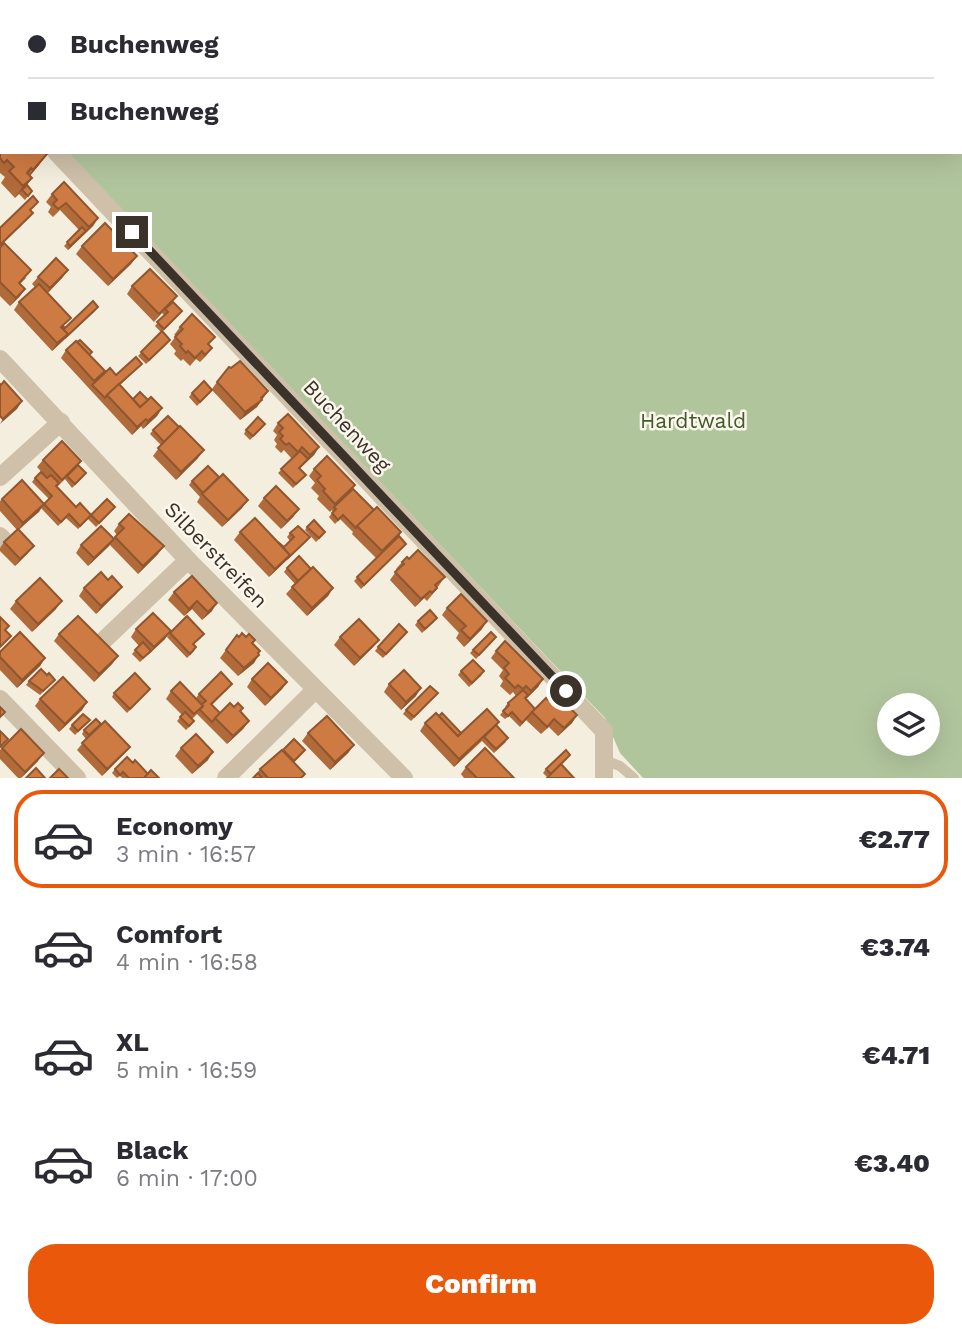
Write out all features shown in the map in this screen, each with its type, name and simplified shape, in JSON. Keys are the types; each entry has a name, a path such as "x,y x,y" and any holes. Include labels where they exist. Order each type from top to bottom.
{"street":[{"name":"Buchenweg","path":"58,154 604,731 604,769"},
{"name":"Silberstreifen","path":"0,359 188,560 404,778"},
{"path":"0,477 61,422"},
{"path":"103,642 188,560"},
{"path":"226,778 315,690"},
{"path":"0,699 77,778"}],"lane":[{"path":"604,769 620,766 634,778"}],"green space":[{"name":"Hardtwald","path":"68,154 962,154 962,778 643,778 620,753 605,718"}],"building":[{"path":"0,154 47,154 27,173 32,178 23,186 9,171 14,167 7,160 4,163"},
{"path":"64,182 98,218 89,227 66,203 58,209 53,204 57,200 52,194"},
{"path":"27,185 32,191 28,196 22,190"},
{"path":"33,196 38,202 30,210 33,213 0,245 0,228"},
{"path":"105,223 137,256 113,279 82,246"},
{"path":"82,227 86,231 70,246 67,242"},
{"path":"4,243 31,270 19,283 25,289 16,298 0,282 0,248"},
{"path":"56,258 68,270 50,288 38,277"},
{"path":"150,269 177,296 159,314 132,286"},
{"path":"39,284 71,318 61,327 68,334 57,343 19,302"},
{"path":"93,301 98,307 65,338 68,334 63,326 65,328"},
{"path":"173,302 182,311 164,329 157,322 168,312 165,309"},
{"path":"192,314 215,337 208,344 212,348 205,355 202,351 195,358 188,351 186,353 175,337"},
{"path":"162,331 170,340 149,360 141,352"},
{"path":"80,340 92,352 89,355 77,342"},
{"path":"76,341 105,371 94,381 66,350"},
{"path":"136,357 142,364 105,398 92,385 110,368 116,375"},
{"path":"240,361 268,391 262,400 245,412 217,382 229,367"},
{"path":"4,381 22,401 3,419 0,416 0,384"},
{"path":"204,381 212,390 200,402 192,393"},
{"path":"119,384 140,407 151,397 162,408 137,427 107,395"},
{"path":"140,392 148,400 140,407 133,399"},
{"path":"288,414 319,447 310,455 302,447 298,452 280,439 283,436 279,432 283,428 278,423"},
{"path":"168,416 179,427 164,442 153,430"},
{"path":"258,417 265,424 253,436 246,430"},
{"path":"180,426 204,450 181,472 158,448"},
{"path":"62,441 81,461 62,480 43,460"},
{"path":"300,451 308,459 299,468 306,475 296,484 281,469"},
{"path":"327,456 355,485 335,504 323,491 325,489 317,480 321,476 314,469"},
{"path":"78,465 86,473 75,484 67,476"},
{"path":"208,466 219,477 203,493 192,481"},
{"path":"41,472 47,478 51,475 59,483 56,486 76,507 80,503 91,515 80,526 69,514 61,522 44,504 52,496 35,478"},
{"path":"223,474 248,500 228,520 202,494"},
{"path":"22,480 44,504 23,523 2,499"},
{"path":"276,486 299,509 287,521 264,498"},
{"path":"353,489 374,510 356,528 343,515 338,520 332,513 336,509 334,507"},
{"path":"107,499 115,507 99,523 91,515"},
{"path":"377,507 401,532 382,551 357,526"},
{"path":"129,514 164,546 143,566 115,537 124,528 119,524"},
{"path":"255,518 290,555 275,569 240,532"},
{"path":"314,520 325,532 319,538 307,527"},
{"path":"101,526 114,539 94,558 81,545"},
{"path":"298,526 310,537 287,559 290,555 278,542 284,547 294,537 290,533"},
{"path":"18,529 34,546 20,559 4,542"},
{"path":"399,536 406,544 364,585 357,577"},
{"path":"418,550 445,577 435,585 437,588 432,593 430,591 421,599 395,572 407,557 409,559"},
{"path":"299,556 311,569 298,581 287,568"},
{"path":"313,567 333,588 312,608 292,587"},
{"path":"101,572 108,580 112,576 122,587 101,606 84,588"},
{"path":"192,576 217,603 208,612 197,601 189,609 174,592"},
{"path":"40,578 62,601 38,624 16,601"},
{"path":"461,594 487,621 470,639 461,630 466,626 447,608"},
{"path":"430,610 437,618 425,629 418,621"},
{"path":"153,613 171,631 154,647 136,629"},
{"path":"78,616 118,656 99,674 59,634"},
{"path":"187,616 204,634 193,644 196,647 190,654 170,633"},
{"path":"0,617 9,626 5,630 11,636 0,647"},
{"path":"359,619 379,640 360,658 340,637"},
{"path":"399,624 407,632 386,654 378,647"},
{"path":"20,632 45,658 22,680 0,657 0,652"},
{"path":"491,632 496,637 479,655 473,650"},
{"path":"242,633 246,637 249,634 255,640 252,643 260,651 244,668 226,650 237,635 239,637"},
{"path":"505,641 543,679 531,691 526,686 523,689 518,685 515,688 505,678 509,674 504,668 509,663 496,651"},
{"path":"143,642 151,651 143,658 135,650"},
{"path":"473,660 484,671 472,683 461,671"},
{"path":"268,663 287,682 271,698 252,679"},
{"path":"41,669 55,680 43,691 29,681"},
{"path":"404,670 421,688 406,702 389,684"},
{"path":"221,672 232,684 211,704 220,713 212,722 200,710 206,701 199,694"},
{"path":"135,673 150,689 130,709 114,693"},
{"path":"63,677 87,702 65,724 40,699"},
{"path":"180,682 203,706 194,714 171,691"},
{"path":"430,686 438,693 414,717 406,710"},
{"path":"523,690 528,695 525,698 535,709 522,723 512,712 508,716 503,711"},
{"path":"555,693 577,715 564,728 554,719 547,727 532,712"},
{"path":"230,703 234,707 238,703 243,708 240,711 249,721 233,736 215,718"},
{"path":"487,709 499,722 459,759 425,723 436,713 458,736"},
{"path":"185,712 194,721 189,726 180,717"},
{"path":"442,713 461,733 458,736 439,716"},
{"path":"83,714 90,720 78,731 72,725"},
{"path":"327,716 354,745 335,762 308,733"},
{"path":"96,719 101,724 89,735 84,730"},
{"path":"105,721 130,747 107,769 82,743"},
{"path":"496,725 508,738 496,749 484,737"},
{"path":"21,729 44,753 25,772 2,748"},
{"path":"0,731 8,739 0,747"},
{"path":"196,734 213,752 198,766 181,748"},
{"path":"294,739 305,750 294,761 283,750"},
{"path":"485,748 514,778 477,778 466,767"},
{"path":"282,750 305,774 301,778 268,778 260,769"},
{"path":"566,750 570,755 551,774 546,769"},
{"path":"127,757 133,763 135,760 148,774 144,778 129,778 123,772 120,775 115,769"},
{"path":"561,764 574,778 547,778"},
{"path":"36,768 45,778 26,778"},
{"path":"59,769 68,778 50,778"},
{"path":"151,770 159,778 144,778"}],"route":[{"path":"132,232 566,691"}]}
